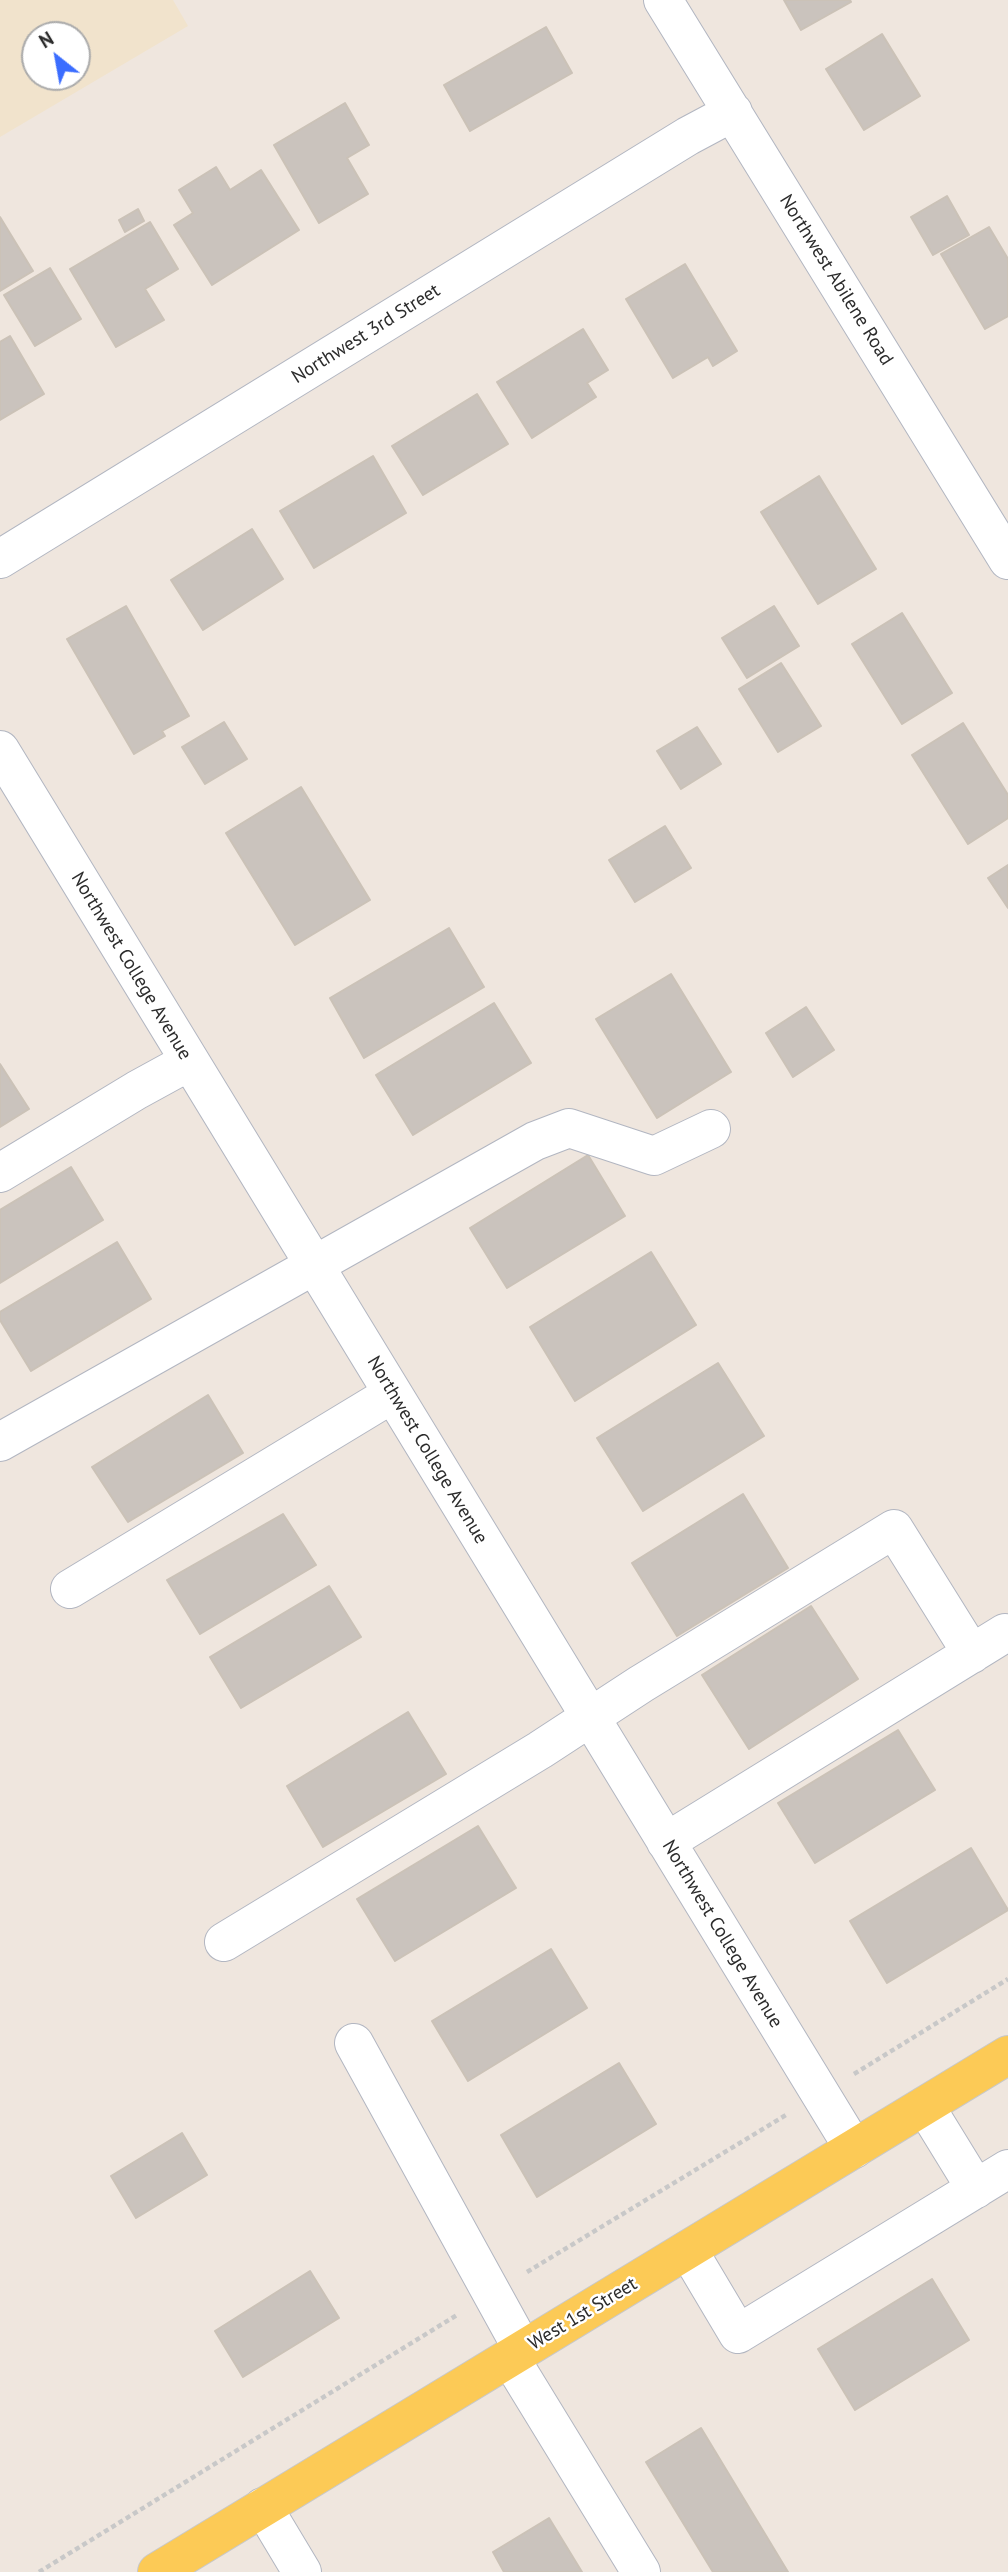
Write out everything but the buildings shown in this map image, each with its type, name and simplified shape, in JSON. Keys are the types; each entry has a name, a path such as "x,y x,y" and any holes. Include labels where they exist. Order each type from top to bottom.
{"main road":[{"name":"West 1st Street","path":"157,2572 1008,2055"}],"street":[{"name":"Northwest Abilene Road","path":"663,0 1008,560"},
{"name":"Northwest 3rd Street","path":"0,559 688,136 733,112"},
{"name":"Northwest College Avenue","path":"0,750 10,790 190,1061 854,2150"},
{"path":"0,1173 190,1061"},
{"path":"0,1441 535,1141 569,1128 654,1156 711,1129"},
{"path":"69,1589 392,1394"},
{"path":"224,1942 540,1750 894,1529 972,1654"},
{"path":"666,1842 1005,1633"},
{"path":"354,2043 517,2354 640,2572"},
{"path":"925,2106 976,2189"},
{"path":"688,2250 738,2334 1008,2169"},
{"path":"263,2507 302,2572"}],"shaded area":[{"path":"0,0 173,0 188,26 91,83 91,21 21,21 21,91 78,91 0,137"}]}
